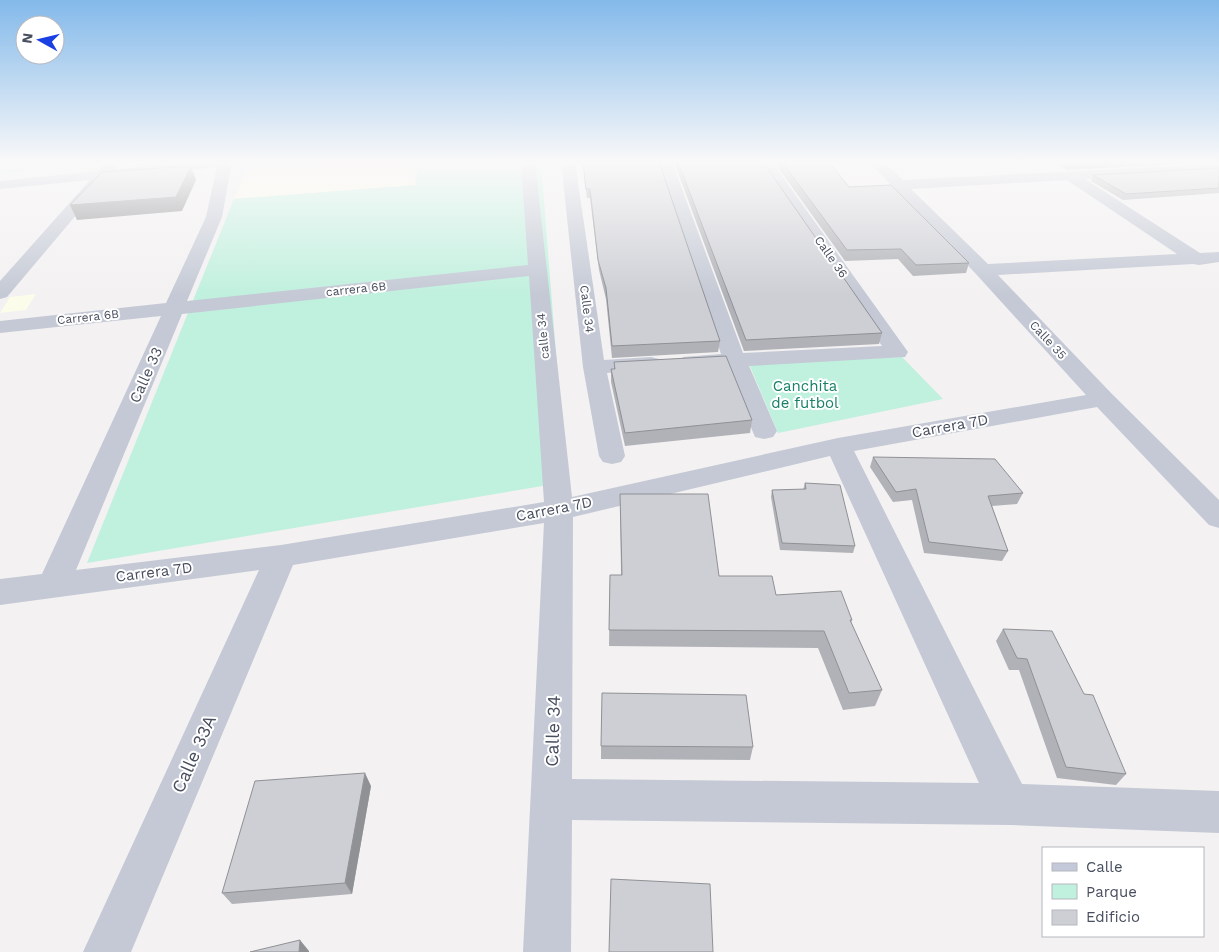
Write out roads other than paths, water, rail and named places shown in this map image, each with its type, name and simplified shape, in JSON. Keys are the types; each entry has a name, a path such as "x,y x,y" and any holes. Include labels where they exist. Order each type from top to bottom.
{"street":[{"path":"0,293 76,206"},
{"name":"Calle 33","path":"54,584 176,308 214,217 216,206"},
{"name":"calle 34","path":"532,206 559,510"},
{"name":"Calle 34","path":"574,206 594,367 612,456"},
{"path":"681,206 722,331 764,431"},
{"name":"Calle 36","path":"735,360 897,352 796,206"},
{"name":"Calle 35","path":"919,206 983,270 1103,399 1219,518"},
{"path":"1117,206 1219,273"},
{"path":"983,270 1219,257"},
{"name":"carrera 6B","path":"176,308 537,270"},
{"name":"Carrera 6B","path":"0,327 176,308"},
{"path":"594,367 735,360"},
{"name":"Carrera 7D","path":"0,592 282,556 559,510 838,446 1103,399"},
{"path":"838,446 1010,804"},
{"name":"Calle 34","path":"547,952 559,510"},
{"name":"Calle 33A","path":"107,952 282,556"},
{"path":"551,799 1010,804 1219,812"}],"park label":[{"name":"Canchita de futbol","path":"805,394"}]}
